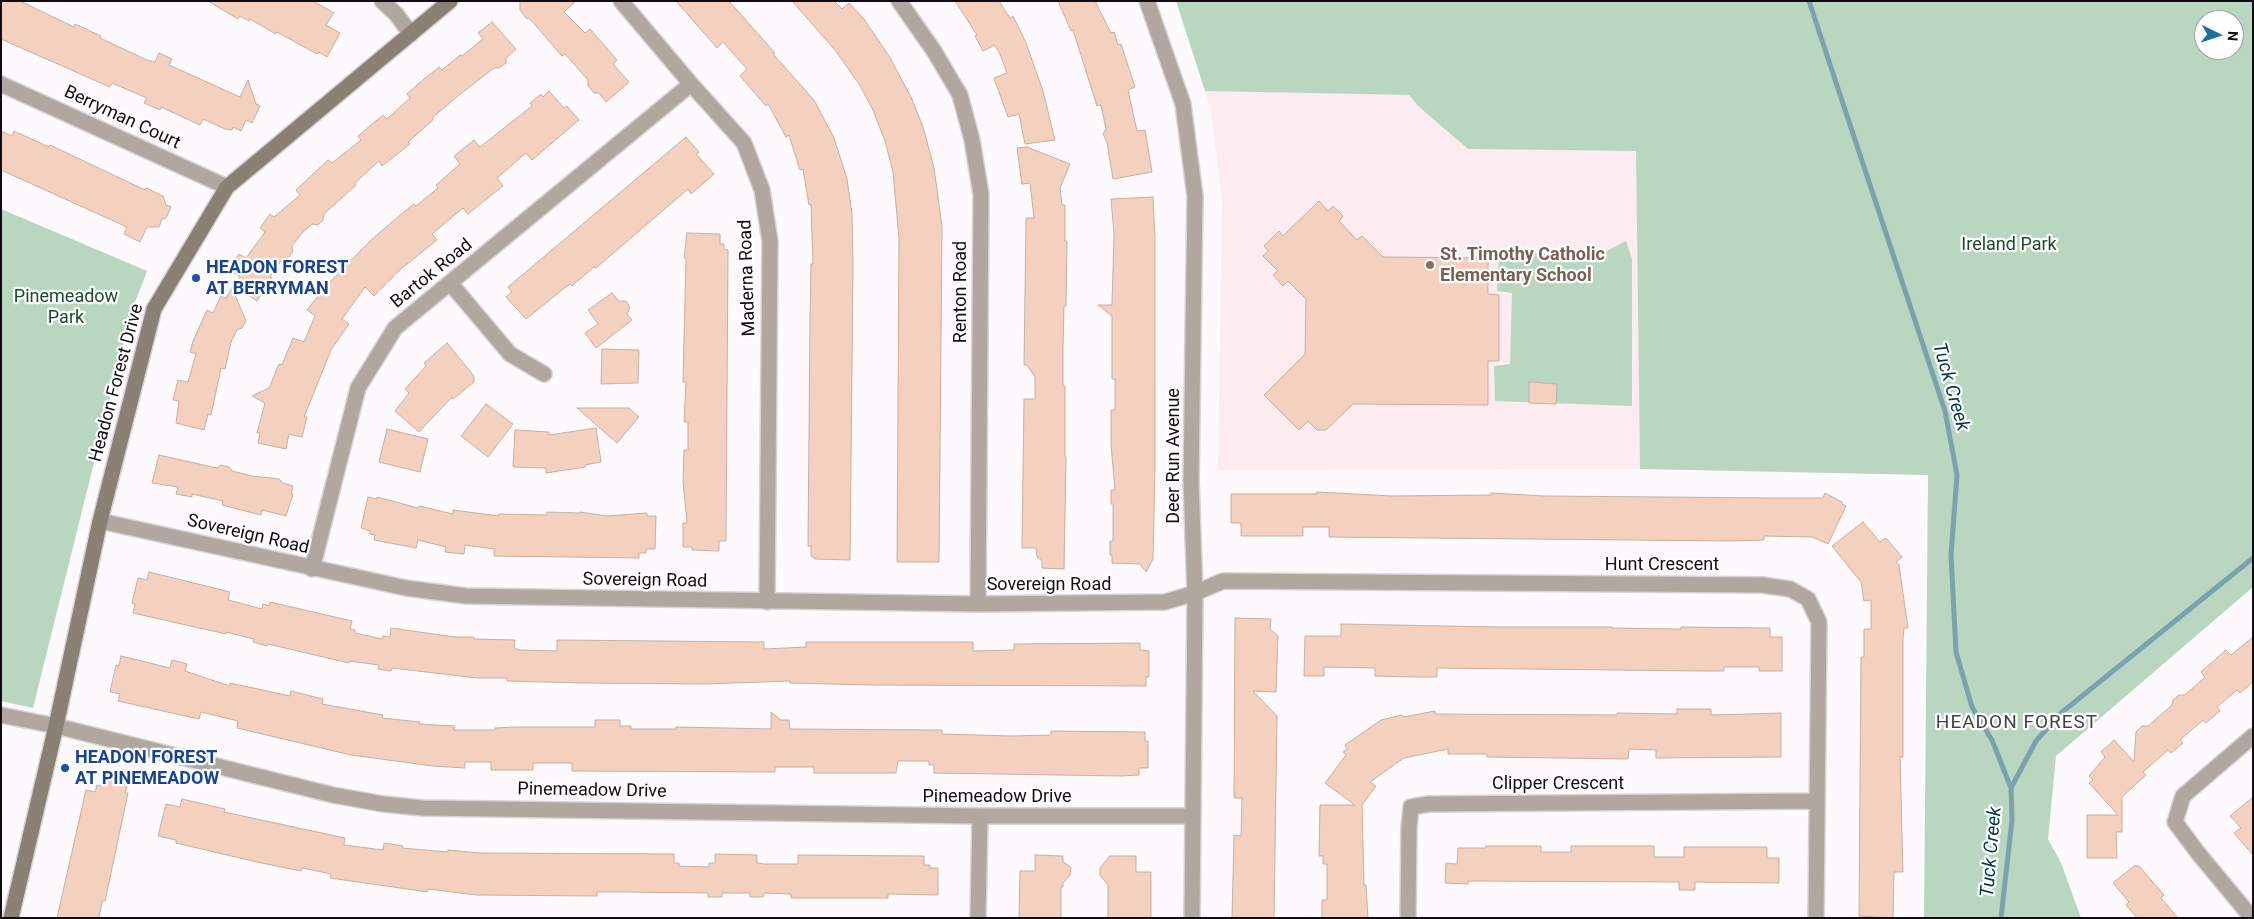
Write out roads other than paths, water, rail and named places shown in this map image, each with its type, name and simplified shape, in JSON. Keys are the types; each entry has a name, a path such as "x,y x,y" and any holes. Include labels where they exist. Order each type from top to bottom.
{"street":[{"path":"382,1 396,14 410,34"},
{"name":"Headon Forest Drive","path":"11,918 56,726 100,521 154,309 227,187 450,1"},
{"name":"Maderna Road","path":"621,1 744,143 762,190 770,241 768,602"},
{"name":"Renton Road","path":"899,1 934,51 960,95 972,140 981,194 978,604"},
{"name":"Deer Run Avenue","path":"1147,1 1182,104 1190,152 1194,196 1191,481 1195,593 1192,918"},
{"name":"Berryman Court","path":"1,84 227,187"},
{"name":"Bartok Road","path":"312,569 358,388 395,328 451,284 691,84"},
{"path":"451,284 510,354 544,374"},
{"name":"Sovereign Road","path":"100,521 312,569 406,588 466,596 978,604 1165,602 1195,593"},
{"name":"Hunt Crescent","path":"1195,593 1223,581 1762,585 1790,589 1808,599 1820,622 1816,918"},
{"name":"Pinemeadow Drive","path":"1,715 56,726 333,795 383,804 422,808 980,816 1193,816"},
{"path":"2252,918 2175,822 2183,796 2253,736"},
{"name":"Clipper Crescent","path":"1408,918 1411,807 1429,804 1817,801"},
{"path":"978,918 980,816"}],"waterway":[{"name":"Tuck Creek","path":"1809,1 1945,411 1957,475 1951,555 1956,652 1972,707 1992,740 2011,788 2012,820 2001,918"},
{"name":"Tuck Creek","path":"2011,788 2036,741 2061,713 2253,558"}],"place":[{"name":"St. Timothy Catholic Elementary School","path":"1430,265"},
{"name":"HEADON FOREST AT BERRYMAN","path":"196,278"},
{"name":"HEADON FOREST AT PINEMEADOW","path":"65,768"}],"district":[{"name":"HEADON FOREST","path":"2017,723"}],"park label":[{"name":"Ireland Park","path":"2009,245"},
{"name":"Pinemeadow Park","path":"66,307"}]}
